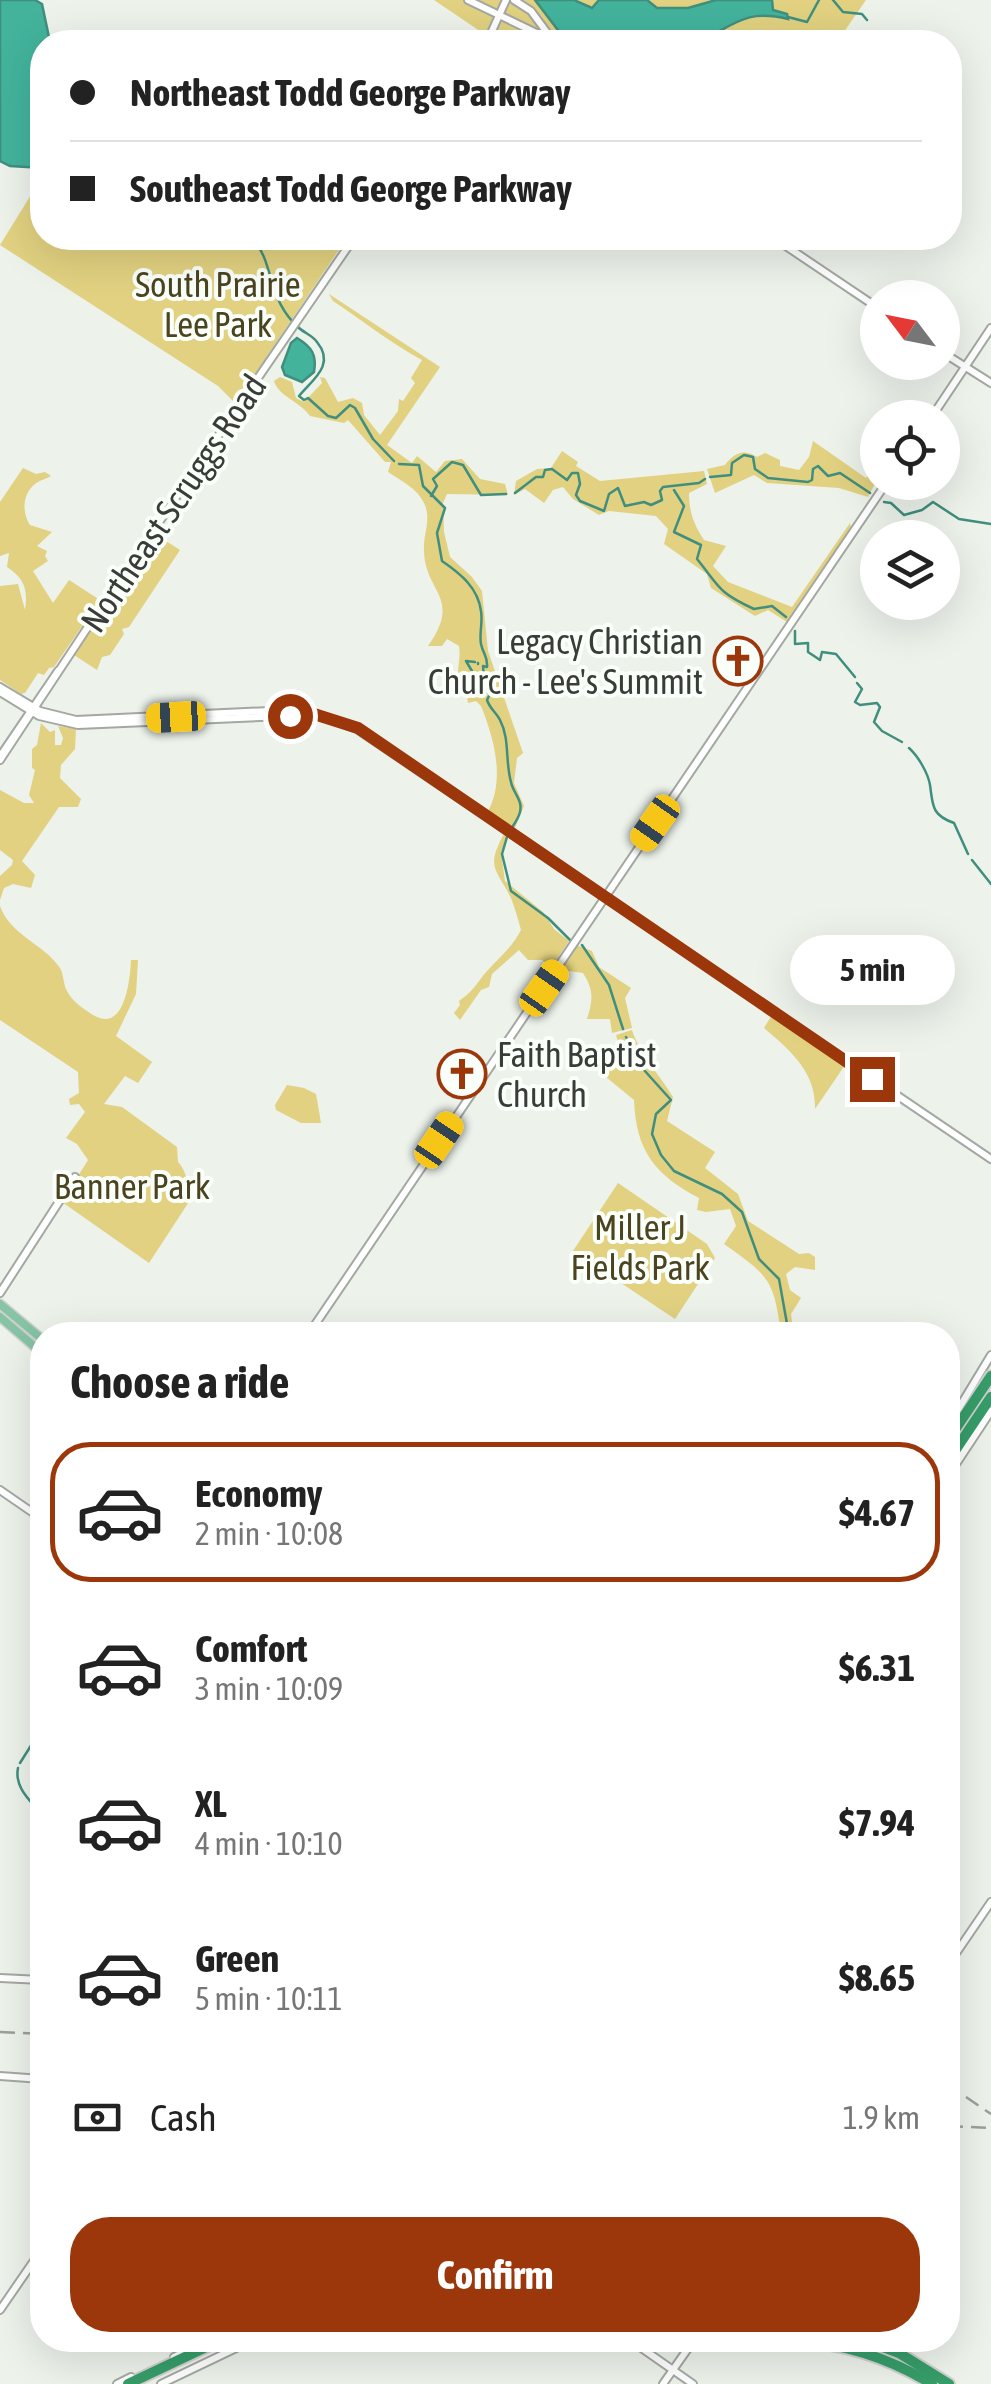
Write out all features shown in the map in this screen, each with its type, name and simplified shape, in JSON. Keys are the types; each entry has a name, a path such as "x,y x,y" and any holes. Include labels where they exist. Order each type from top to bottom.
{"highway":[{"path":"960,1422 991,1376"},
{"path":"960,1443 991,1397"},
{"path":"128,2384 196,2352"},
{"path":"142,2384 208,2352"},
{"path":"866,2352 932,2384"},
{"path":"896,2352 950,2384"}],"main road":[{"path":"0,1304 30,1330"},
{"path":"0,1316 30,1342"}],"street":[{"path":"468,0 530,30"},
{"path":"492,30 506,0"},
{"path":"514,0 531,11 546,30"},
{"name":"Northeast Scruggs Road","path":"0,758 346,250"},
{"path":"792,250 860,296"},
{"path":"943,400 991,328"},
{"path":"960,364 991,385"},
{"path":"317,1322 875,500"},
{"path":"0,690 33,710 78,725 314,714 358,728 991,1159"},
{"path":"0,1293 76,1177"},
{"path":"960,1406 991,1355"},
{"path":"960,1458 991,1412"},
{"path":"0,1490 30,1511"},
{"path":"960,1947 991,1902"},
{"path":"0,1978 30,1979"},
{"path":"0,2076 30,2077"},
{"path":"0,2310 30,2266"},
{"path":"117,2384 184,2352"},
{"path":"162,2384 228,2352"},
{"path":"647,2352 693,2384"},
{"path":"663,2384 686,2352"}],"green space":[{"path":"434,0 866,0 845,30 478,30"},
{"name":"South Prairie Lee Park","path":"30,196 30,250 339,250 235,403 218,386 0,245"},
{"path":"329,294 440,367 387,445 412,463 417,456 436,472 445,461 462,459 480,479 505,484 508,495 447,494 443,503 450,557 482,591 488,651 523,753 517,758 514,783 524,806 514,830 487,813 497,774 494,745 481,706 476,701 468,703 467,696 449,687 441,689 447,682 458,680 459,646 447,639 442,646 428,646 438,630 442,605 426,564 424,503 413,489 388,472 391,462 385,462 348,420 344,423 310,416 274,381 280,377 292,382 296,398 304,402 322,383 320,377 325,378 338,402 353,398 362,403 364,415 380,435 398,411 399,399 403,401 415,383 411,378 422,360 333,301"},
{"path":"813,441 860,474 860,495 839,488 767,483 754,475 715,493 707,469 725,465 743,452 757,457 765,453 780,460 780,466 799,470 809,457"},
{"path":"562,451 578,462 576,466 600,481 704,471 707,484 689,493 689,500 704,540 726,546 713,566 728,582 792,607 850,523 851,528 787,622 768,610 755,616 711,588 707,574 664,544 668,529 656,516 609,511 599,515 573,499 563,487 553,490 544,503 525,489 514,495 516,481 537,469 551,468"},
{"path":"23,468 51,476 35,484 26,498 30,525 52,532 37,546 47,551 48,561 33,571 53,603 69,580 100,600 54,667 44,675 38,673 21,694 0,680 0,586 18,584 25,610 26,597 18,576 7,567 9,553 0,556 0,502"},
{"path":"155,534 180,550 129,627 122,629 124,634 110,655 102,657 97,670 74,655"},
{"path":"41,723 50,732 55,730 55,745 61,745 63,738 58,726 76,729 75,749 61,765 60,778 81,799 78,807 59,807 22,861 35,875 31,888 13,884 4,888 0,900 0,876 13,860 0,850 0,790 24,803 34,803 29,795 35,770 32,749 37,745"},
{"path":"505,832 509,835 501,852 505,881 543,912 554,929 569,941 551,968 542,960 528,960 519,950 492,974 489,987 481,990 460,1020 454,1013 459,1001 521,930 494,861"},
{"name":"Banner Park","path":"0,906 11,925 60,968 74,1001 101,1019 118,1013 127,993 131,960 138,960 136,994 116,1036 152,1062 138,1083 125,1076 104,1104 122,1107 177,1147 178,1162 196,1191 149,1263 62,1202 88,1160 77,1144 66,1138 85,1112 79,1104 70,1105 69,1099 79,1093 78,1072 0,1020"},
{"path":"576,945 592,951 599,967 631,988 625,998 632,1028 612,1033 610,1019 587,1019 591,995 587,979 583,973 560,970"},
{"path":"772,1015 845,1065 815,1109 806,1073 764,1028"},
{"path":"632,1030 673,1097 667,1121 715,1152 705,1168 738,1194 748,1221 799,1254 815,1257 815,1270 795,1267 786,1274 790,1290 801,1298 791,1314 792,1322 779,1322 767,1280 724,1244 736,1226 730,1209 697,1210 699,1198 671,1180 651,1160 639,1134 634,1100 606,1077 621,1052 616,1035"},
{"path":"287,1085 316,1094 321,1123 301,1123 276,1110"},
{"name":"Miller J Fields Park","path":"618,1183 707,1244 715,1258 675,1319 573,1251"}],"shaded area":[{"path":"0,0 35,0 42,4 47,30 30,30 30,167 0,161"},
{"path":"535,0 574,0 592,8 599,0 647,0 657,8 688,8 716,0 772,0 773,10 787,14 788,19 751,17 721,30 558,30"},
{"path":"297,338 310,348 315,361 314,372 302,382 285,375 282,367 291,343"}],"waterway":[{"path":"788,17 807,22 819,0"},
{"path":"833,0 843,12 862,14 867,20"},
{"path":"261,250 278,300 292,321"},
{"path":"298,327 315,340 324,358 320,372 299,396 336,418 350,405 355,408 373,439 394,461"},
{"path":"710,477 731,475 732,463 744,455 753,457 755,469 768,478 808,482 818,466 828,476 840,473 860,486"},
{"path":"431,496 437,486 433,479 452,462 463,465 481,495 506,494"},
{"path":"399,464 419,465 423,486 445,508 437,533 442,561 468,582 479,603 481,644 487,663 487,667 483,666 485,691 490,694 487,700 503,727 509,774 520,804 513,826"},
{"path":"515,493 536,477 543,477 545,470 552,469 567,480 572,473 578,473 576,495 580,501 604,511 609,494 618,488 625,506 644,502 651,505 662,500 663,487 705,479"},
{"path":"674,490 684,506 674,532 701,545 697,559 715,583 754,609 772,606 786,617"},
{"path":"884,502 904,515 933,502 959,519 991,524"},
{"path":"795,631 795,644 808,643 808,652 820,660 822,652 836,654 855,677"},
{"path":"475,662 466,661 472,671 470,684 477,688"},
{"path":"857,683 862,689 855,702 877,703 880,707 874,722 902,742"},
{"path":"909,748 927,775 934,808 954,823 968,854"},
{"path":"507,837 502,854 511,891 570,940"},
{"path":"972,860 991,884"},
{"path":"582,945 609,985 623,1029"},
{"path":"626,1037 644,1070 671,1100 656,1114 652,1134 661,1155 674,1171 722,1194 742,1212 759,1259 779,1279 787,1322"},
{"path":"20,1763 30,1747"},
{"path":"18,1768 21,1788 30,1800"}],"railway":[{"path":"0,2032 30,2033"},
{"path":"966,2097 991,2114"},
{"path":"960,2127 991,2128"}],"place":[{"name":"Legacy Christian Church - Lee's Summit","path":"738,661"},
{"name":"Faith Baptist Church","path":"462,1074"}],"route":[{"path":"290,716 314,714 358,728 872,1079"}]}
